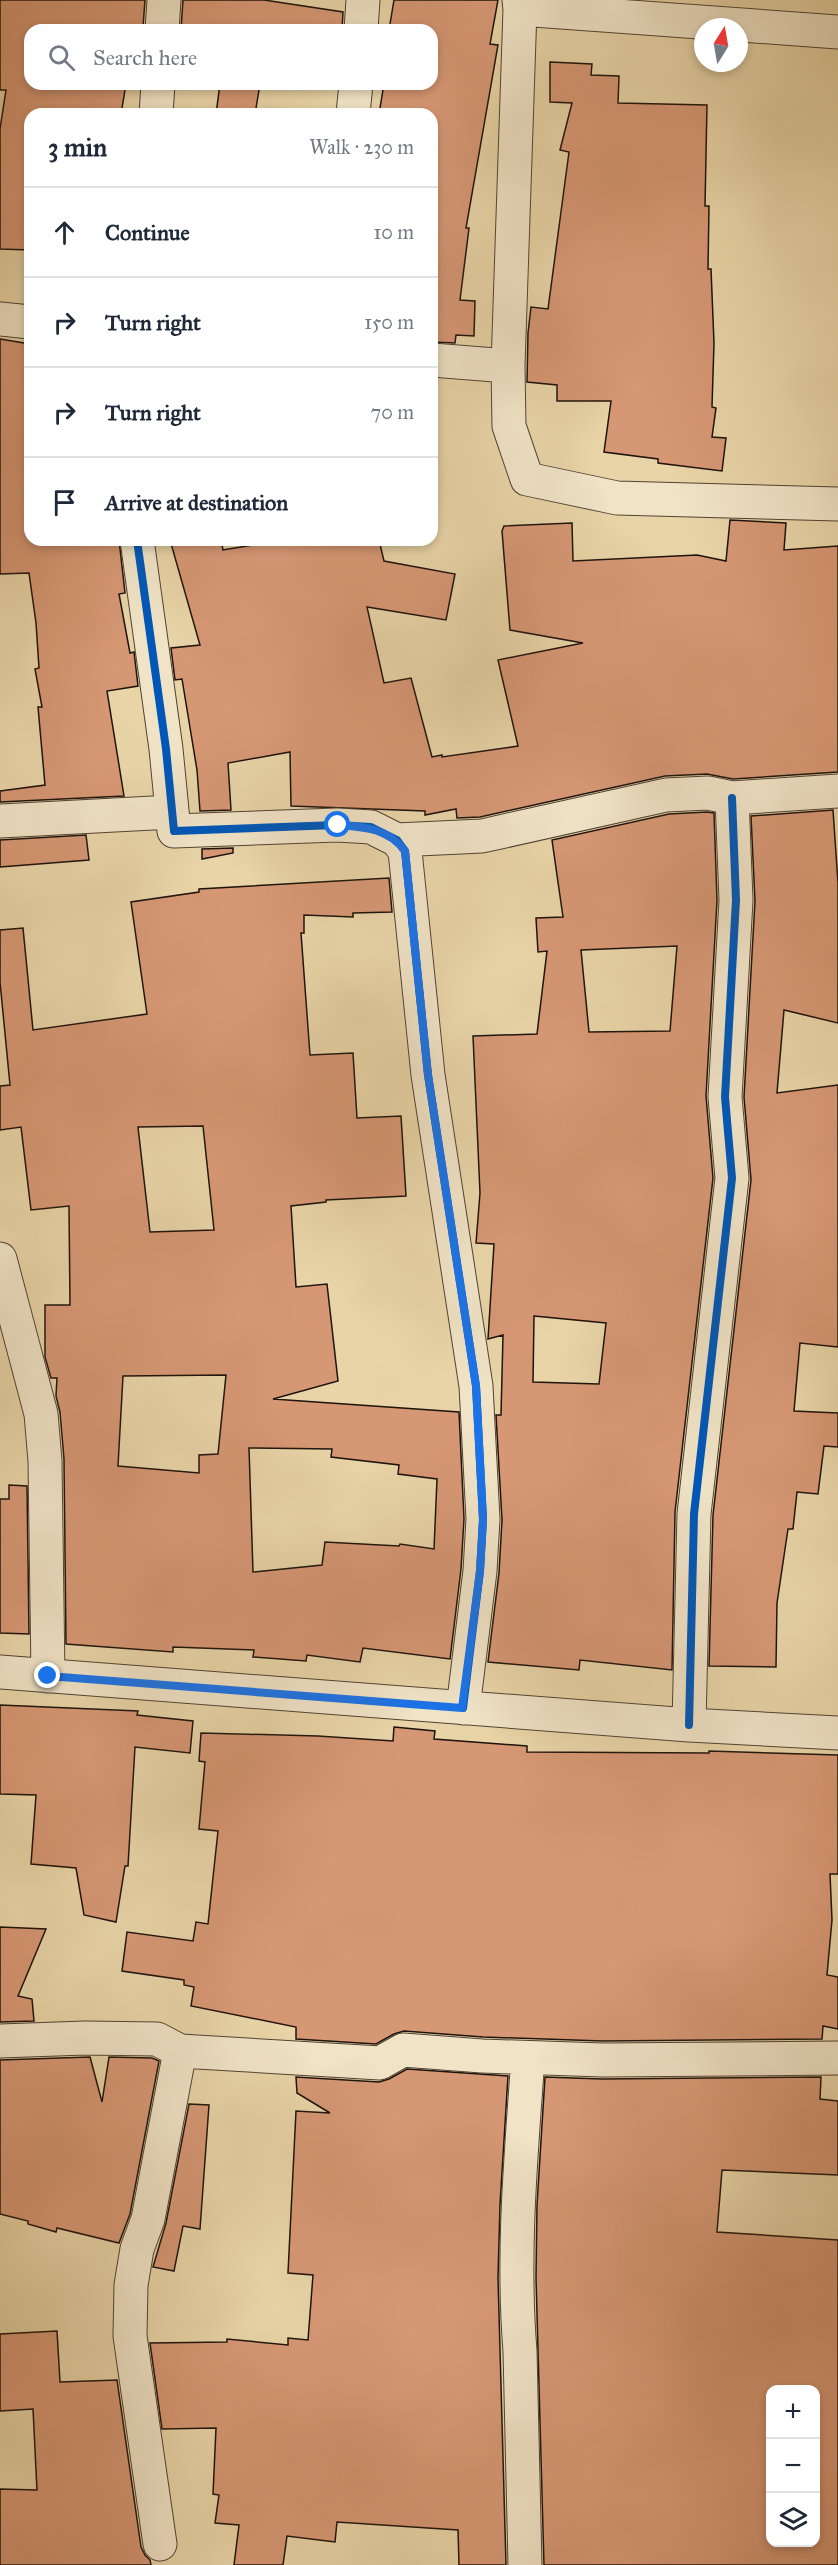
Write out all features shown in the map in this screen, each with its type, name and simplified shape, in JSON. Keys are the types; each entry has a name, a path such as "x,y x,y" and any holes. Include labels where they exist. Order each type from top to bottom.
{"street":[{"path":"162,24 164,0"},
{"path":"361,24 363,0"},
{"path":"838,32 520,5 508,366 509,426 526,480 617,498 838,504"},
{"path":"156,108 158,90"},
{"path":"354,108 355,90"},
{"path":"0,319 24,321"},
{"path":"438,360 508,366"},
{"path":"138,546 174,831 338,825 371,827 397,840 405,851 428,1075 476,1386 483,1520 480,1571 462,1708"},
{"path":"397,840 482,836 666,795 708,793 732,798 838,791"},
{"path":"689,1725 694,1514 732,1178 725,1097 736,900 732,798"},
{"path":"0,822 172,812"},
{"path":"0,1259 41,1414 45,1461 48,1676"},
{"path":"0,1672 689,1725 838,1733"},
{"path":"0,2041 85,2038 157,2039 180,2051 380,2063 403,2050 603,2060 838,2058"},
{"path":"160,2544 130,2336 131,2285 137,2249 148,2218 180,2051"},
{"path":"525,2565 518,2320 519,2179 528,2058"}],"building":[{"path":"0,0 145,0 143,24 24,24 24,90 125,90 122,108 24,108 24,250 0,249 0,129 6,90 0,90"},
{"path":"183,0 264,0 343,12 342,24 181,24"},
{"path":"394,0 498,0 490,44 498,45 466,228 469,228 460,300 475,301 474,336 456,335 455,343 438,342 438,108 380,108 383,90 438,90 438,24 390,24"},
{"path":"550,62 592,64 591,75 619,76 618,103 707,105 705,206 709,206 708,269 711,269 714,343 712,407 716,408 712,437 726,438 722,471 658,463 658,459 604,452 611,401 557,401 557,385 527,382 531,307 548,309 569,152 560,150 572,103 550,102"},
{"path":"219,90 259,90 256,108 217,108"},
{"path":"0,339 24,343 24,546 120,546 125,593 119,594 130,653 134,652 138,686 107,691 124,796 0,802 0,791 45,785 38,707 42,707 35,669 39,668 36,623 29,573 0,574"},
{"path":"730,520 786,523 784,550 838,546 838,772 733,779 707,774 665,776 480,817 457,818 456,809 425,815 425,811 291,806 290,752 228,763 231,810 200,811 197,770 182,679 175,680 171,648 200,645 172,546 222,546 223,550 247,546 380,546 384,561 455,574 446,620 367,607 384,683 411,678 432,757 518,746 498,660 583,643 510,630 502,531 504,526 572,523 573,561 697,555 726,561"},
{"path":"833,810 838,883 838,1023 784,1010 777,1093 838,1085 838,1347 800,1343 794,1411 838,1413 838,1447 824,1446 818,1494 797,1492 793,1529 788,1529 777,1603 776,1667 709,1666 713,1515 751,1180 744,1097 755,901 751,816"},
{"path":"714,813 717,900 706,1096 713,1178 675,1512 672,1670 580,1660 579,1670 488,1662 499,1573 502,1520 496,1415 501,1415 503,1335 488,1339 494,1244 476,1243 480,1193 473,1036 537,1034 547,951 538,952 536,918 563,917 552,840 669,814","holes":["677,946 670,1031 589,1032 581,950","534,1316 606,1323 599,1384 533,1382"]},
{"path":"86,835 89,860 0,867 0,840"},
{"path":"233,848 233,853 202,859 202,849"},
{"path":"389,878 392,912 353,913 353,917 304,915 304,933 301,933 310,1055 353,1053 357,1118 401,1116 406,1196 326,1200 326,1202 291,1206 296,1287 327,1284 338,1381 273,1399 459,1412 464,1519 461,1569 450,1659 363,1648 360,1662 307,1655 306,1661 253,1657 254,1650 173,1647 173,1652 66,1644 64,1459 60,1412 56,1396 57,1378 51,1378 45,1357 45,1305 70,1305 69,1206 31,1210 21,1127 0,1130 0,1086 10,1085 0,982 0,930 23,928 33,1030 147,1014 131,902 199,892 199,889","holes":["203,1126 214,1230 150,1232 138,1127","226,1375 218,1454 199,1455 199,1473 118,1466 123,1376","249,1448 332,1449 331,1457 399,1465 398,1474 437,1479 434,1549 400,1544 399,1546 325,1542 322,1565 253,1572"]},
{"path":"9,1485 27,1486 29,1634 0,1633 0,1499 9,1499"},
{"path":"0,1705 138,1711 137,1715 193,1721 190,1753 135,1747 128,1866 125,1866 116,1922 84,1915 76,1868 31,1864 36,1795 0,1794"},
{"path":"394,1727 435,1731 434,1739 527,1746 527,1752 709,1753 709,1751 838,1755 838,1874 830,1874 832,1920 827,1975 838,1977 838,2029 823,2026 822,2039 603,2041 483,2037 404,2031 376,2044 296,2039 296,2027 191,2006 194,1987 184,1985 184,1980 122,1971 127,1932 193,1941 196,1922 208,1924 218,1831 199,1829 205,1762 199,1761 201,1733 318,1736 393,1741"},
{"path":"0,1927 46,1929 18,1996 32,1999 34,2021 0,2022"},
{"path":"90,2057 102,2102 109,2057 152,2058 159,2061 130,2214 119,2243 57,2228 56,2232 28,2224 28,2221 0,2214 0,2060"},
{"path":"407,2069 508,2076 498,2278 506,2565 459,2565 458,2530 337,2522 335,2542 287,2536 283,2565 234,2565 239,2525 215,2523 219,2495 213,2494 216,2428 162,2429 150,2343 227,2342 227,2339 288,2345 288,2338 308,2340 313,2275 288,2273 296,2111 330,2113 297,2093 296,2077 379,2082"},
{"path":"545,2077 602,2079 821,2077 820,2099 838,2101 838,2175 722,2170 717,2232 838,2240 838,2565 544,2565 536,2278 537,2205"},
{"path":"189,2104 209,2105 200,2229 183,2226 174,2271 153,2267 166,2223"},
{"path":"57,2331 60,2382 117,2380 141,2547 151,2565 0,2565 0,2489 37,2490 33,2409 0,2411 0,2334"}],"cycle path":[{"path":"138,546 166,749 174,831 337,825 371,827 397,840 405,851 428,1075 476,1386 483,1519 480,1571 463,1708"},
{"path":"689,1725 694,1514 732,1178 725,1097 736,900 732,798"}],"route":[{"path":"48,1676 462,1708 480,1571 483,1520 476,1386 428,1075 405,851 397,840 371,827 338,825"}]}
